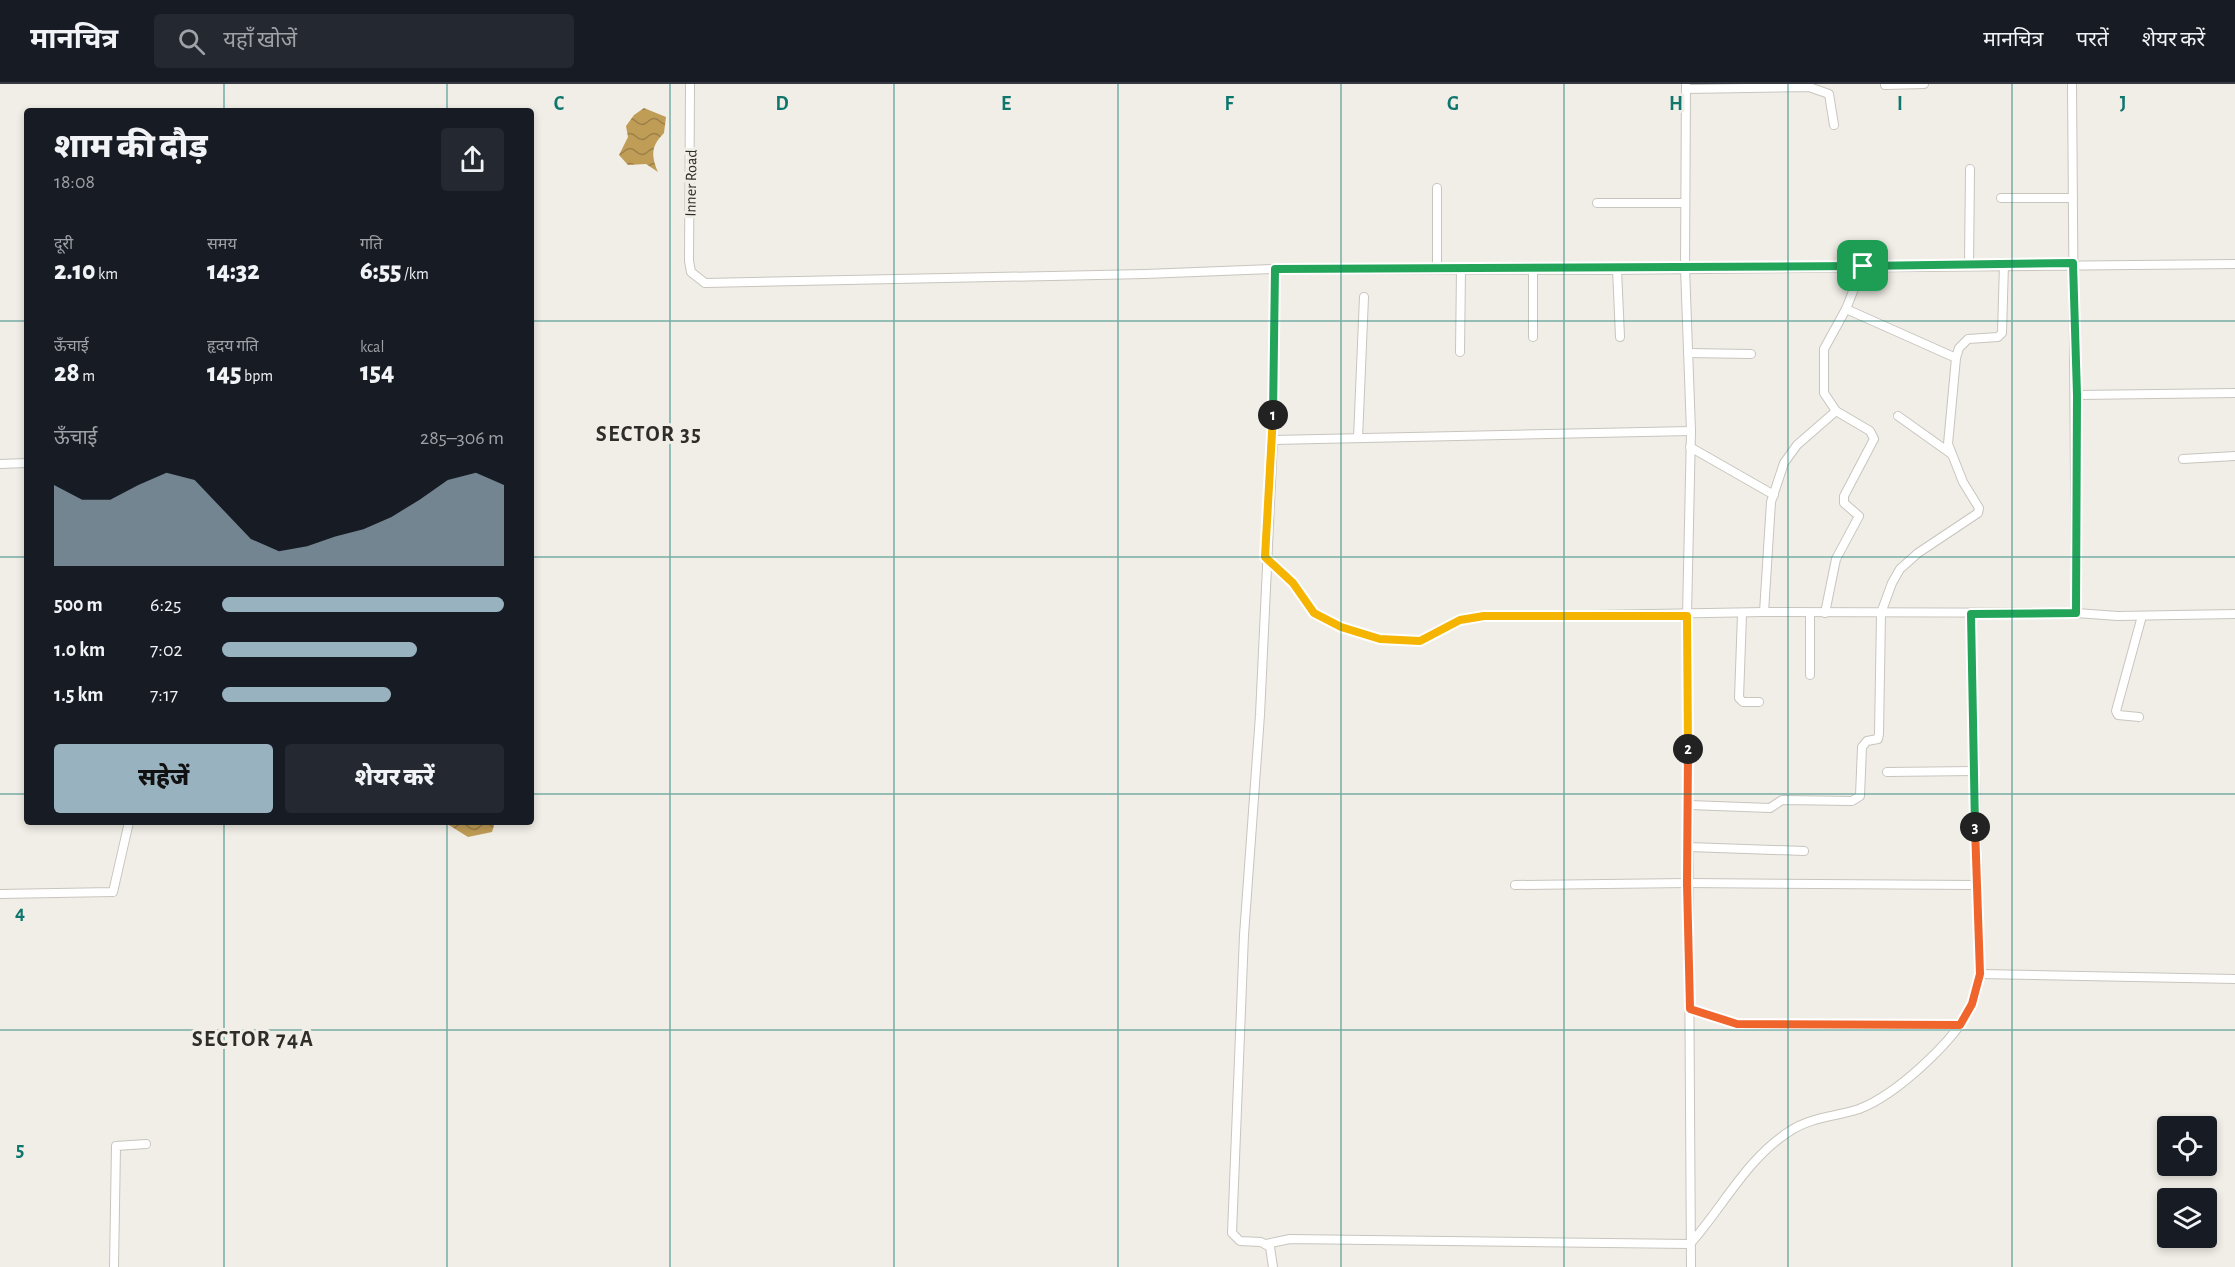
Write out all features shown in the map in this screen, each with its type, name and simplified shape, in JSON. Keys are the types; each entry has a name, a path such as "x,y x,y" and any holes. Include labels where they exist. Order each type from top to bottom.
{"street":[{"name":"Inner Road","path":"690,84 689,261 691,272 705,282 906,280 1275,269"},
{"path":"1885,85 1924,84"},
{"path":"2072,84 2073,263 2077,395 2076,613"},
{"path":"1691,1267 1687,883 1690,431 1685,268 1686,87 1809,87 1821,89 1829,94 1834,125"},
{"path":"1969,265 1970,169"},
{"path":"1437,188 1437,269"},
{"path":"2001,198 2073,198"},
{"path":"1597,203 1685,203"},
{"path":"1690,1244 1290,1239 1266,1244 1240,1241 1232,1233 1244,947 1260,715 1265,557 1273,440 1275,269 1617,269 2073,263 2235,264"},
{"path":"1689,805 1770,808 1782,800 1852,801 1860,796 1862,747 1867,741 1878,739 1879,734 1881,613 1899,569 1918,553 1978,513 1979,508 1962,482 1948,444 1956,357 1959,348 1968,339 1998,337 2002,333 2004,264"},
{"path":"1825,613 1836,559 1859,516 1844,503 1844,496 1874,439 1870,431 1836,411 1825,398 1823,356 1826,342 1846,309 1863,266"},
{"path":"1460,352 1461,269"},
{"path":"1533,269 1533,337"},
{"path":"1617,269 1620,337"},
{"path":"1358,438 1364,297"},
{"path":"1846,309 1956,357"},
{"path":"1688,353 1751,354"},
{"path":"2077,395 2235,393"},
{"path":"1764,612 1773,495 1788,454 1836,411"},
{"path":"1898,416 1950,453"},
{"path":"1273,440 1690,431"},
{"path":"1690,447 1773,495"},
{"path":"2183,459 2235,456"},
{"path":"0,464 24,463"},
{"path":"1265,557 1289,578 1308,606 1320,616 1341,627 1395,641 1420,641 1460,620 1484,616 1687,616 1764,612 2076,613 2142,616 2235,614"},
{"path":"1810,613 1810,675"},
{"path":"1742,614 1739,698 1743,702 1759,702"},
{"path":"1690,1244 1753,1164 1788,1132 1811,1120 1872,1103 1919,1068 1960,1025 1972,1004 1980,974 1971,614"},
{"path":"2139,717 2118,716 2116,711 2142,616"},
{"path":"1887,772 1974,771"},
{"path":"0,894 113,892 128,825"},
{"path":"1689,847 1804,851"},
{"path":"1515,885 1687,883 1976,885"},
{"path":"1980,974 2235,979"},
{"path":"1690,1009 1737,1024 1960,1025"},
{"path":"114,1267 116,1146 146,1144"},
{"path":"1266,1244 1272,1250 1273,1267"}],"water":[{"path":"644,108 666,117 664,133 654,151 654,161 658,172 646,164 628,165 619,155 628,137 626,126 634,115"},
{"path":"449,825 494,825 492,832 468,837"}],"district":[{"name":"SECTOR 35","path":"649,433"},
{"name":"SECTOR 74A","path":"253,1038"}],"route":[{"path":"2073,263 2077,395 2076,613 1971,614 1980,974 1972,1004 1960,1025 1737,1024 1690,1009 1687,883 1689,841 1687,616 1484,616 1460,620 1426,639 1409,642 1380,639 1362,634 1333,624 1314,613 1289,578 1265,557 1273,440 1275,269 1608,270 1863,266 2073,263"}]}
